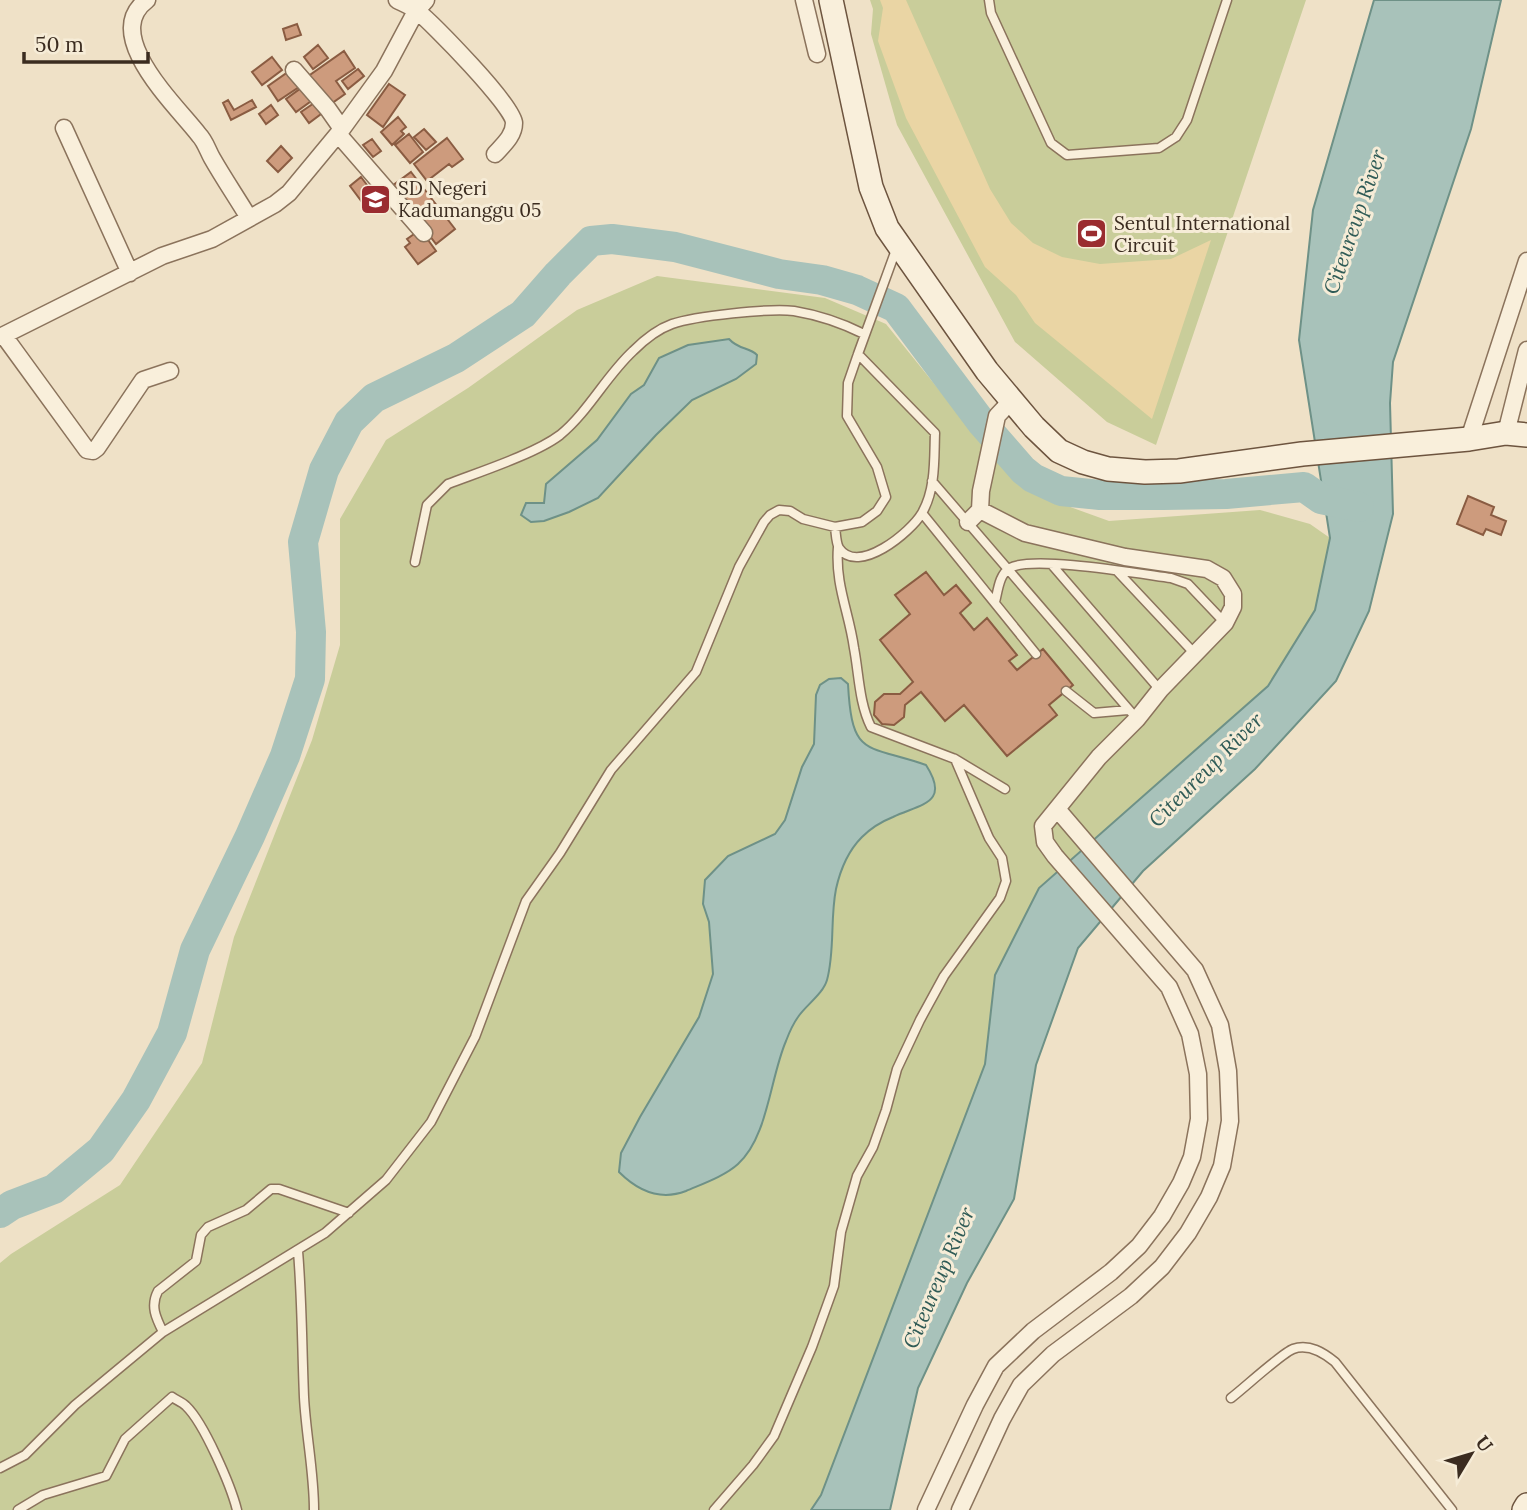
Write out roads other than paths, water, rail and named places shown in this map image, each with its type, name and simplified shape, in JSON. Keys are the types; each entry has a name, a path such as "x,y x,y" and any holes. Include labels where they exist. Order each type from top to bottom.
{"street":[{"path":"147,0 139,6 135,15 133,39 154,81 200,135 249,218"},
{"path":"397,0 421,5 510,109 515,121 511,135 495,154"},
{"path":"804,0 817,54"},
{"path":"831,0 872,187 887,228 1004,409 1059,451 1108,469 1179,471 1302,454 1517,434 1527,350"},
{"path":"170,372 142,380 97,448 93,451 87,450 2,337 162,256 212,239 275,204 289,193 340,132 384,71 421,5"},
{"path":"294,70 328,109 340,132 424,233"},
{"path":"64,128 130,273"},
{"path":"1469,439 1527,261"},
{"path":"968,522 981,510 981,491 1004,409"},
{"path":"926,1510 996,1366 1033,1331 1111,1272 1139,1246 1162,1216 1192,1157 1199,1119 1198,1074 1190,1034 1169,987 1055,856 1045,842 1043,826 1133,714 1225,623 1233,607 1233,594 1223,578 1207,569 1125,557 1026,533 981,510"},
{"path":"960,1510 1002,1419 1021,1385 1053,1354 1131,1296 1162,1267 1188,1233 1209,1197 1222,1166 1230,1121 1228,1071 1220,1024 1195,970 1057,808"},
{"path":"1152,967 1174,946"},
{"path":"1524,1510 1527,1505"}],"lane":[{"path":"989,0 991,13 1051,143 1067,155 1159,148 1176,137 1187,120 1227,0"},
{"path":"0,1468 25,1455 75,1405 163,1332 298,1251 349,1213 386,1180 431,1122 482,1023 526,901 560,853 611,770 696,672 739,567 764,522 779,510 790,510 803,519 835,527 862,522 877,511 886,497 877,467 847,416 848,383 898,244"},
{"path":"415,562 427,505 436,495 448,484 540,447 559,435 632,352 652,335 672,324 774,310 816,316 842,323 864,334"},
{"path":"838,547 848,557 858,559 891,545 922,513 933,481 935,433 858,354"},
{"path":"933,481 1133,714"},
{"path":"922,513 1036,654"},
{"path":"835,527 838,547 836,570 854,646 865,714 872,727 955,759 1005,789"},
{"path":"995,602 1003,574 1008,569 1020,564 1052,565 1171,578 1188,584 1225,623"},
{"path":"1052,565 1160,690"},
{"path":"1118,572 1195,654"},
{"path":"1066,691 1094,713 1133,714"},
{"path":"714,1510 774,1436 812,1347 834,1286 841,1232 857,1176 873,1147 897,1069 944,976 1000,898 1006,881 1002,858 989,838 955,759"},
{"path":"163,1332 153,1310 154,1298 158,1291 197,1261 201,1235 215,1222 246,1210 271,1189 279,1189 349,1213"},
{"path":"298,1251 303,1319 304,1399 314,1484 313,1510"},
{"path":"1231,1398 1293,1349 1308,1348 1324,1353 1335,1362 1452,1510"},
{"path":"18,1510 43,1495 106,1476 125,1439 172,1397 186,1406 200,1428 231,1486 237,1510"}],"water":[{"name":"Citeureup River","path":"1374,0 1501,0 1471,129 1393,362 1390,403 1393,514 1369,611 1336,681 1255,769 1143,871 1078,948 1036,1065 1014,1199 967,1283 918,1388 890,1510 811,1510 821,1495 985,1064 995,975 1039,888 1268,686 1315,610 1330,538 1299,340 1313,210"},
{"path":"729,339 757,355 756,364 736,379 692,400 598,498 544,521 531,522 521,515 526,503 544,503 546,484 597,440 631,394 644,385 659,358 688,345"},
{"path":"841,678 848,684 853,725 858,737 876,750 926,765 933,778 934,795 922,805 889,819 865,834 842,868 836,889 827,980 822,990 798,1017 790,1032 762,1123 748,1152 727,1172 686,1191 667,1195 642,1189 619,1172 621,1153 699,1017 713,974 709,922 703,904 705,880 728,856 775,834 785,820 802,767 814,744 816,695 820,685 829,679"}],"waterway":[{"path":"0,1213 12,1205 54,1189 101,1150 136,1100 172,1033 195,950 285,756 310,679 311,632 303,542 324,470 349,422 374,398 456,358 523,314 591,241 612,239 675,247 779,274 822,280 857,290 896,308 982,423 1023,470 1033,478 1061,491 1100,495 1226,494 1304,487 1321,499 1359,507"}],"place":[{"name":"SD Negeri Kadumanggu 05","path":"375,199"},
{"name":"Sentul International Circuit","path":"1091,234"}]}
